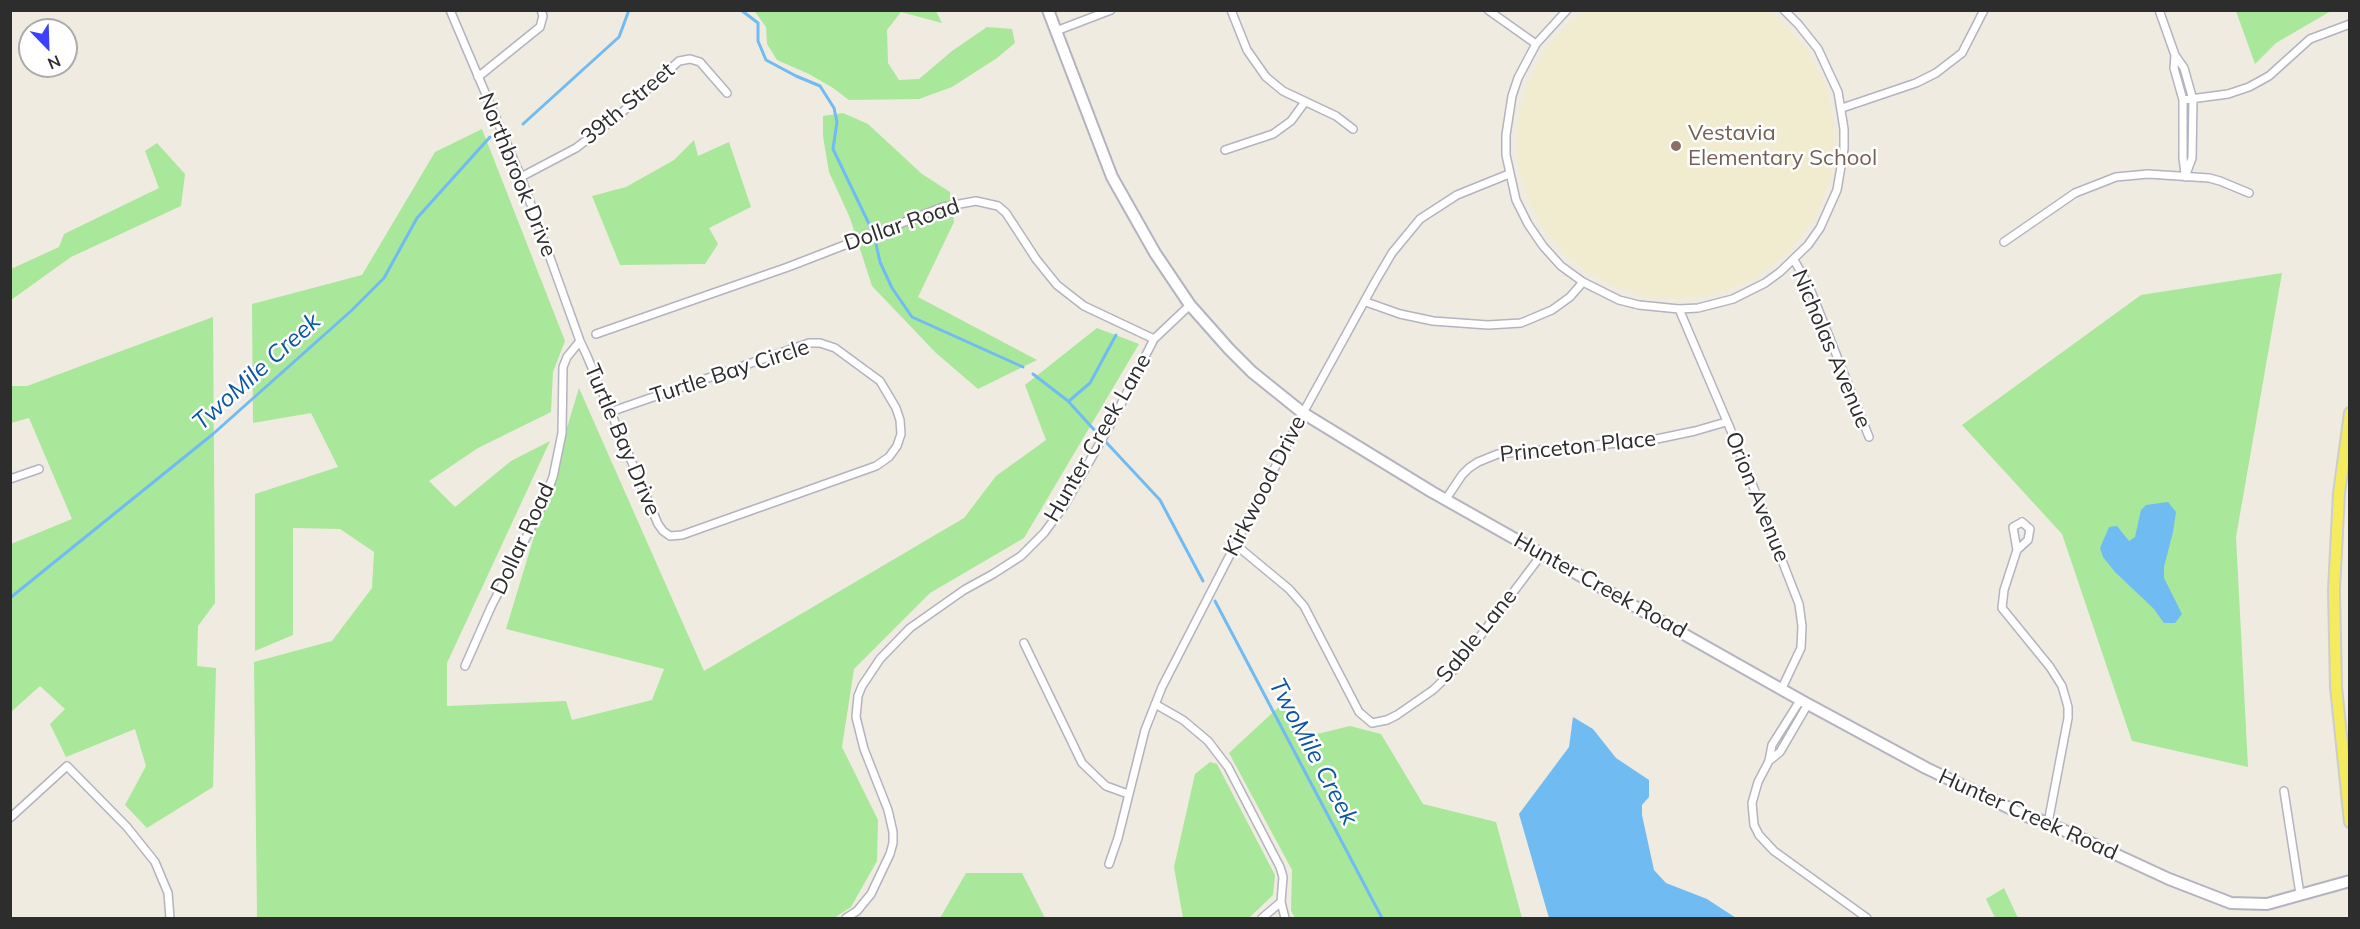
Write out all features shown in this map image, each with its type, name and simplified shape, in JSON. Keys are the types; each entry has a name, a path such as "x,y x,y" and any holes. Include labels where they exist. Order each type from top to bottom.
{"main road":[{"name":"Hunter Creek Road","path":"1048,10 1112,177 1138,226 1190,305 1252,372 1303,413 1446,499 1804,702 1926,768 2016,811 2048,823 2169,879 2231,903 2267,904 2349,881"},
{"path":"2349,413 2335,558 2334,623 2336,687 2347,778 2349,822"}],"street":[{"name":"Northbrook Drive","path":"450,10 521,177 580,341"},
{"path":"478,77 540,27 542,10"},
{"path":"1056,32 1111,10"},
{"path":"1231,10 1242,40 1259,68 1275,84 1305,102 1336,116 1353,129"},
{"path":"1488,10 1536,44"},
{"path":"1567,10 1536,44 1518,78 1509,106 1506,135 1509,174 1516,200 1543,246 1561,266 1583,282 1619,300 1649,307 1679,309 1715,304 1765,283 1794,260 1820,228 1837,190 1844,149 1842,108 1833,77 1818,49 1784,10"},
{"path":"1842,108 1916,83 1936,73 1962,53 1984,10"},
{"path":"2159,10 2175,55 2184,68 2193,100 2192,158 2185,177"},
{"path":"2183,100 2228,94 2249,87 2269,76 2310,39 2349,24"},
{"path":"2175,55 2174,68 2183,100 2185,177"},
{"name":"39th Street","path":"521,177 576,148 619,115 679,61 690,59 700,62 727,93"},
{"path":"1225,150 1273,134 1291,121 1305,102"},
{"name":"Kirkwood Drive","path":"1109,864 1118,838 1145,730 1166,678 1303,413 1392,253 1420,219 1457,195 1509,174"},
{"path":"2004,243 2056,204 2095,183 2116,177 2148,174 2220,181 2249,193"},
{"name":"Dollar Road","path":"596,334 788,267 932,211 976,201 998,206 1006,213 1036,259 1057,285 1084,306 1154,339"},
{"name":"Nicholas Avenue","path":"1794,260 1809,286 1869,437"},
{"path":"1366,302 1400,314 1432,321 1499,325 1521,323 1542,316 1570,297 1583,282"},
{"path":"1154,339 1190,305"},
{"name":"Orion Avenue","path":"1679,309 1792,582 1799,604 1802,626 1801,648 1782,688"},
{"name":"Hunter Creek Lane","path":"857,918 890,854 893,832 888,810 861,738 856,706 862,686 880,659 910,628 964,590 1021,556 1044,533 1064,506 1113,420 1154,339"},
{"name":"Turtle Bay Drive","path":"580,341 658,524 670,536"},
{"name":"Dollar Road","path":"465,666 491,607 541,508 553,477 562,434 563,367 567,357 580,341"},
{"name":"Turtle Bay Circle","path":"610,412 808,344 820,343 835,348 880,381 896,408 901,434 897,446 889,457 876,466 682,535 670,536"},
{"name":"Princeton Place","path":"1446,499 1469,468 1498,454 1652,440 1726,422"},
{"path":"10,479 39,469"},
{"name":"Sable Lane","path":"1236,545 1289,589 1304,606 1359,712 1372,723 1397,716 1433,690 1457,667 1542,554"},
{"path":"2018,550 2004,590 2002,608 2050,667 2062,686 2068,707 2068,718 2048,823"},
{"path":"1024,643 1082,763 1106,786 1128,795"},
{"path":"1804,702 1780,752 1769,762 1758,782 1752,803 1754,825 1759,835 1774,851 1867,918"},
{"path":"1155,704 1183,720 1208,741 1228,767 1280,867 1283,877 1281,902 1285,918"},
{"path":"10,818 67,766 82,778 149,852 165,882 170,918"},
{"path":"2284,791 2300,894"},
{"path":"1262,918 1281,902"},
{"name":"Hunter Creek Lane","path":"846,918 865,903"}],"shaded area":[{"name":"Vestavia Elementary School","path":"1588,10 1766,11 1776,16 1806,48 1827,87 1835,131 1832,175 1816,217 1789,252 1754,279 1718,294 1679,299 1641,296 1605,283 1572,261 1546,233 1528,199 1518,162 1518,123 1527,86 1544,52 1570,22"}],"green space":[{"path":"2236,10 2331,11 2276,43 2255,64"},
{"path":"752,11 936,11 942,23 901,12 887,30 888,63 899,80 919,79 952,51 987,27 1012,29 1015,43 997,58 952,87 919,99 849,100 809,74 777,60 767,44 766,27"},
{"path":"843,113 868,124 922,174 950,192 954,222 918,297 1037,360 978,389 936,353 872,286 850,218 829,172 823,136 823,116"},
{"path":"482,129 565,341 553,372 551,412 478,448 429,481 455,507 511,461 550,441 447,663 447,706 566,701 572,720 652,700 664,669 506,629 579,388 704,671 964,518 996,476 1046,440 1025,385 1097,328 1139,344 1024,538 930,593 854,669 842,747 878,820 877,861 851,907 834,918 257,918 254,662 332,641 372,588 374,552 340,529 293,528 293,635 255,651 255,494 338,467 311,413 253,423 252,304 362,275 435,152"},
{"path":"694,140 698,156 729,142 751,207 709,228 718,244 705,264 620,265 592,196 626,187 674,160"},
{"path":"157,143 185,174 181,206 71,257 11,300 11,269 59,247 64,234 159,188 145,151"},
{"path":"2282,273 2236,537 2248,767 2132,741 2062,534 1962,425 2141,295"},
{"path":"213,317 215,603 198,626 197,666 216,668 213,787 147,828 125,805 146,766 135,729 66,757 50,724 65,709 40,686 11,712 11,544 72,519 29,418 11,423 11,386 27,386"},
{"path":"1283,703 1301,738 1350,726 1381,734 1423,804 1496,822 1522,918 1295,918 1291,911 1292,870 1229,753"},
{"path":"1210,762 1217,764 1275,875 1273,895 1249,918 1183,918 1174,867 1195,774"},
{"path":"966,873 1022,873 1045,918 940,918"},
{"path":"2004,888 2018,918 1995,918 1986,899"}],"water":[{"path":"2168,502 2176,512 2164,567 2164,578 2182,614 2175,623 2164,623 2154,609 2115,572 2103,557 2100,548 2109,527 2117,526 2129,541 2135,537 2141,510 2146,505"},
{"path":"1573,717 1593,729 1616,758 1649,780 1649,797 1642,805 1642,815 1654,870 1666,883 1707,899 1736,918 1549,918 1519,814 1569,747"}],"waterway":[{"path":"523,124 619,37 629,10"},
{"path":"741,10 758,23 758,41 766,60 820,86 834,108 837,122 833,149 871,228"},
{"name":"TwoMile Creek","path":"10,598 213,434 351,311 384,278 417,218 490,137"},
{"name":"TwoMile Creek","path":"874,235 880,262 892,288 912,317 1023,367"},
{"path":"1069,401 1090,383 1116,335"},
{"name":"TwoMile Creek","path":"1033,374 1068,401 1097,433"},
{"name":"TwoMile Creek","path":"1105,441 1160,500 1203,581"},
{"name":"TwoMile Creek","path":"1215,601 1382,918"}],"place":[{"name":"Vestavia Elementary School","path":"1676,146"}]}
